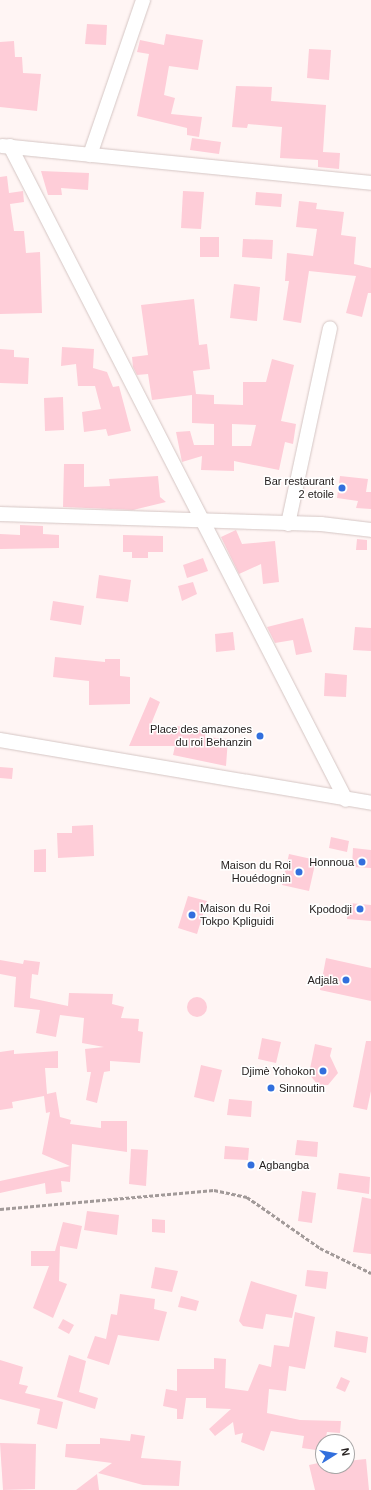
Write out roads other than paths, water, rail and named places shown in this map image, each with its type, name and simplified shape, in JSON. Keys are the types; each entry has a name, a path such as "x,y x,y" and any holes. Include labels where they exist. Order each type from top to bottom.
{"street":[{"path":"90,155 143,0"},
{"path":"5,146 371,184"},
{"path":"5,146 346,800"},
{"path":"288,524 330,328"},
{"path":"0,514 288,524 371,530"},
{"path":"0,740 346,800 371,803"}],"place":[{"name":"Bar restaurant 2 etoile","path":"342,488"},
{"name":"Place des amazones du roi Behanzin","path":"260,736"},
{"name":"Honnoua","path":"362,862"},
{"name":"Maison du Roi Houédognin","path":"299,872"},
{"name":"Kpododji","path":"360,909"},
{"name":"Maison du Roi Tokpo Kpliguidi","path":"192,915"},
{"name":"Adjala","path":"346,980"},
{"name":"Djimè Yohokon","path":"323,1071"},
{"name":"Sinnoutin","path":"271,1088"},
{"name":"Agbangba","path":"251,1165"}]}
